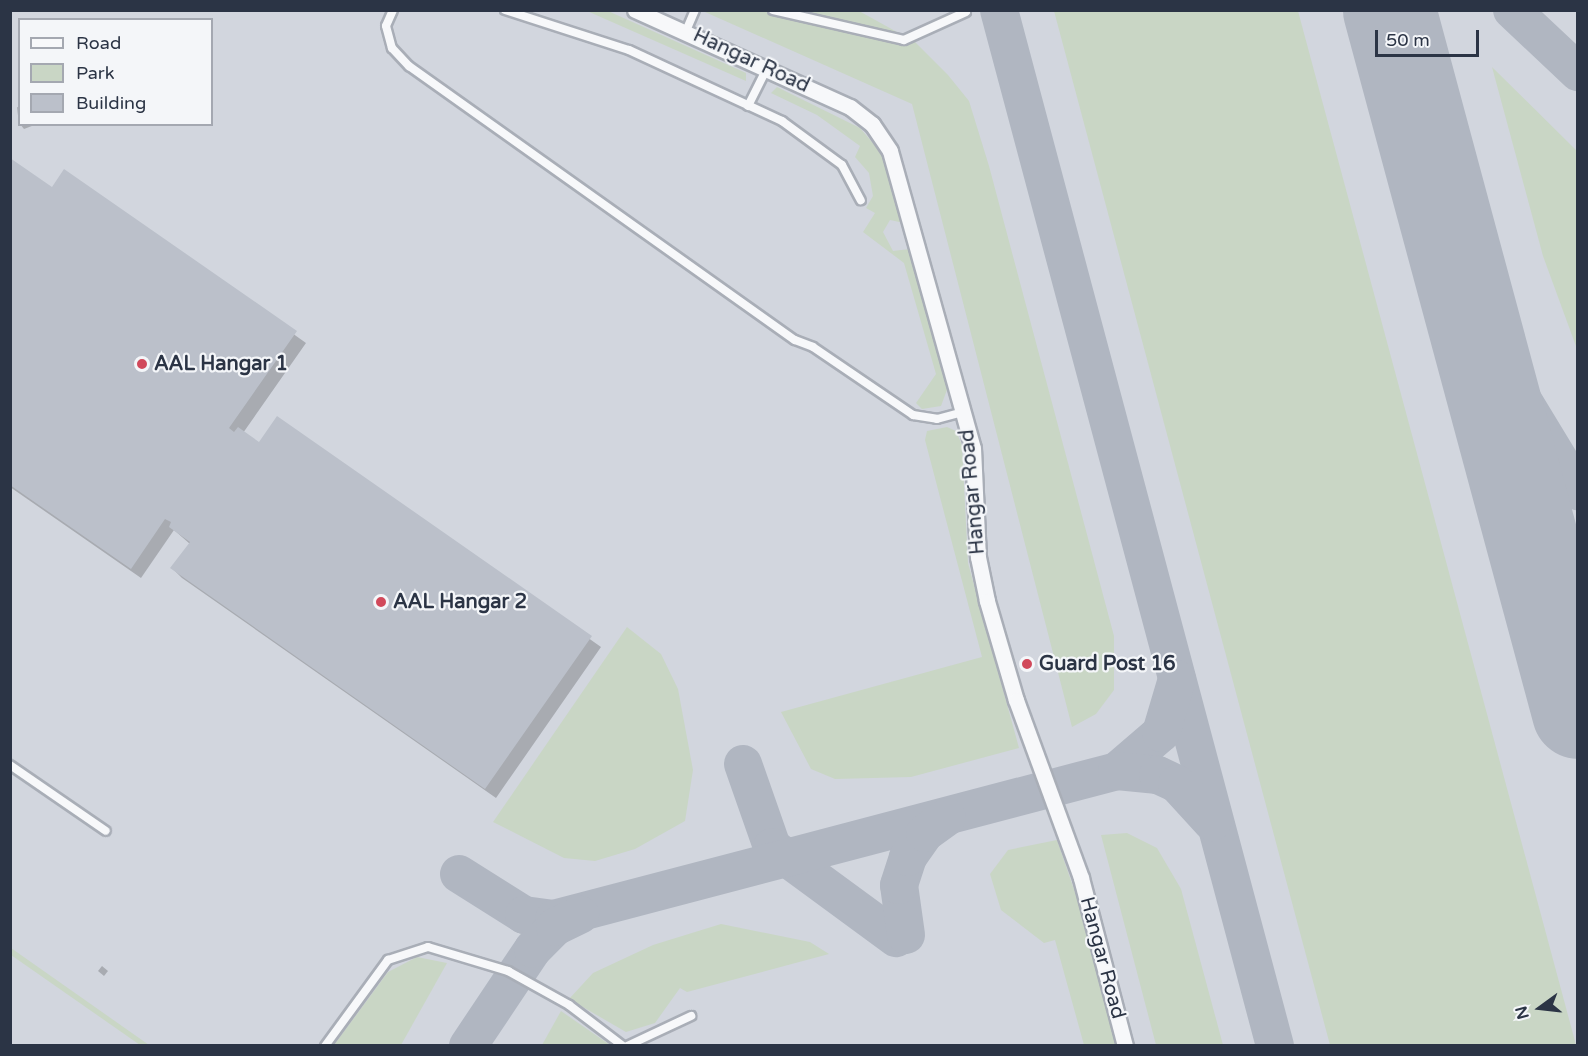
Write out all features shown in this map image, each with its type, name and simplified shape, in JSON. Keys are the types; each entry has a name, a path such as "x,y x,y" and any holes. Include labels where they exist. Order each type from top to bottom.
{"street":[{"name":"Hangar Road","path":"635,10 686,31 850,107 872,124 890,151 973,448 978,557 987,601 1016,700 1081,878 1125,1046"}],"lane":[{"path":"393,10 386,26 392,48 410,66 795,340 813,347 913,415 937,419 964,412"},
{"path":"505,10 629,50 782,121 842,165 861,200"},
{"path":"686,31 695,10"},
{"path":"773,10 904,40 966,12"},
{"path":"748,106 767,68"},
{"path":"10,765 106,831"},
{"path":"325,1046 388,960 428,947 508,971 569,1005 623,1046"},
{"path":"627,1046 691,1016"}],"shaded area":[{"path":"10,11 1577,11 1577,1045 11,1045"}],"green space":[{"path":"587,11 608,11 746,73 746,81"},
{"path":"859,11 915,42 948,75 969,101 989,166 1114,636 1114,690 1096,714 1072,727 912,104 705,12"},
{"path":"1054,11 1298,11 1576,1045 1330,1045"},
{"path":"1492,67 1577,151 1577,349 1543,256"},
{"path":"777,87 860,128 885,157 904,223 890,220 883,232 893,251 910,249 948,387 941,406 922,409 916,403 936,374 904,263 863,232 875,213 866,208 873,196 869,173 855,157 860,146 817,115 771,93"},
{"path":"947,427 956,431 962,445 968,563 1019,748 911,777 835,779 811,769 781,712 982,657 925,440 927,431"},
{"path":"627,627 661,654 678,689 693,770 685,821 635,849 595,861 564,858 493,822"},
{"path":"1127,833 1157,848 1181,889 1223,1045 1156,1045 1101,835"},
{"path":"1057,840 1078,901 1116,1045 1084,1045 1055,940 1044,943 1001,910 990,874 1008,850"},
{"path":"721,924 810,942 829,954 687,992 680,988 655,1023 626,1032 569,999 593,973 653,945"},
{"path":"11,948 149,1045 140,1045 11,955"},
{"path":"417,957 447,963 401,1045 334,1045 388,972"},
{"path":"561,1011 610,1045 542,1045"}],"building":[{"path":"10,158 52,187 64,169 297,331 229,428 234,432 238,427 259,442 277,416 592,636 485,789 170,568 190,542 169,527 171,522 165,519 131,569 10,485"}],"taxiway":[{"path":"999,10 1275,1046"},
{"path":"1512,10 1578,72"},
{"path":"1444,212 1515,387 1578,491"},
{"path":"1117,771 1161,733 1177,679"},
{"path":"743,764 772,847 896,938"},
{"path":"459,874 524,915 554,919 1117,771 1158,775 1177,784 1212,822"},
{"path":"906,935 899,885 908,857 925,833 947,817"},
{"path":"468,1046 533,949 555,927 580,915"}],"runway":[{"path":"1389,10 1578,712"}],"place":[{"name":"AAL Hangar 1","path":"142,364"},
{"name":"AAL Hangar 2","path":"381,602"},
{"name":"Guard Post 16","path":"1027,664"}]}
